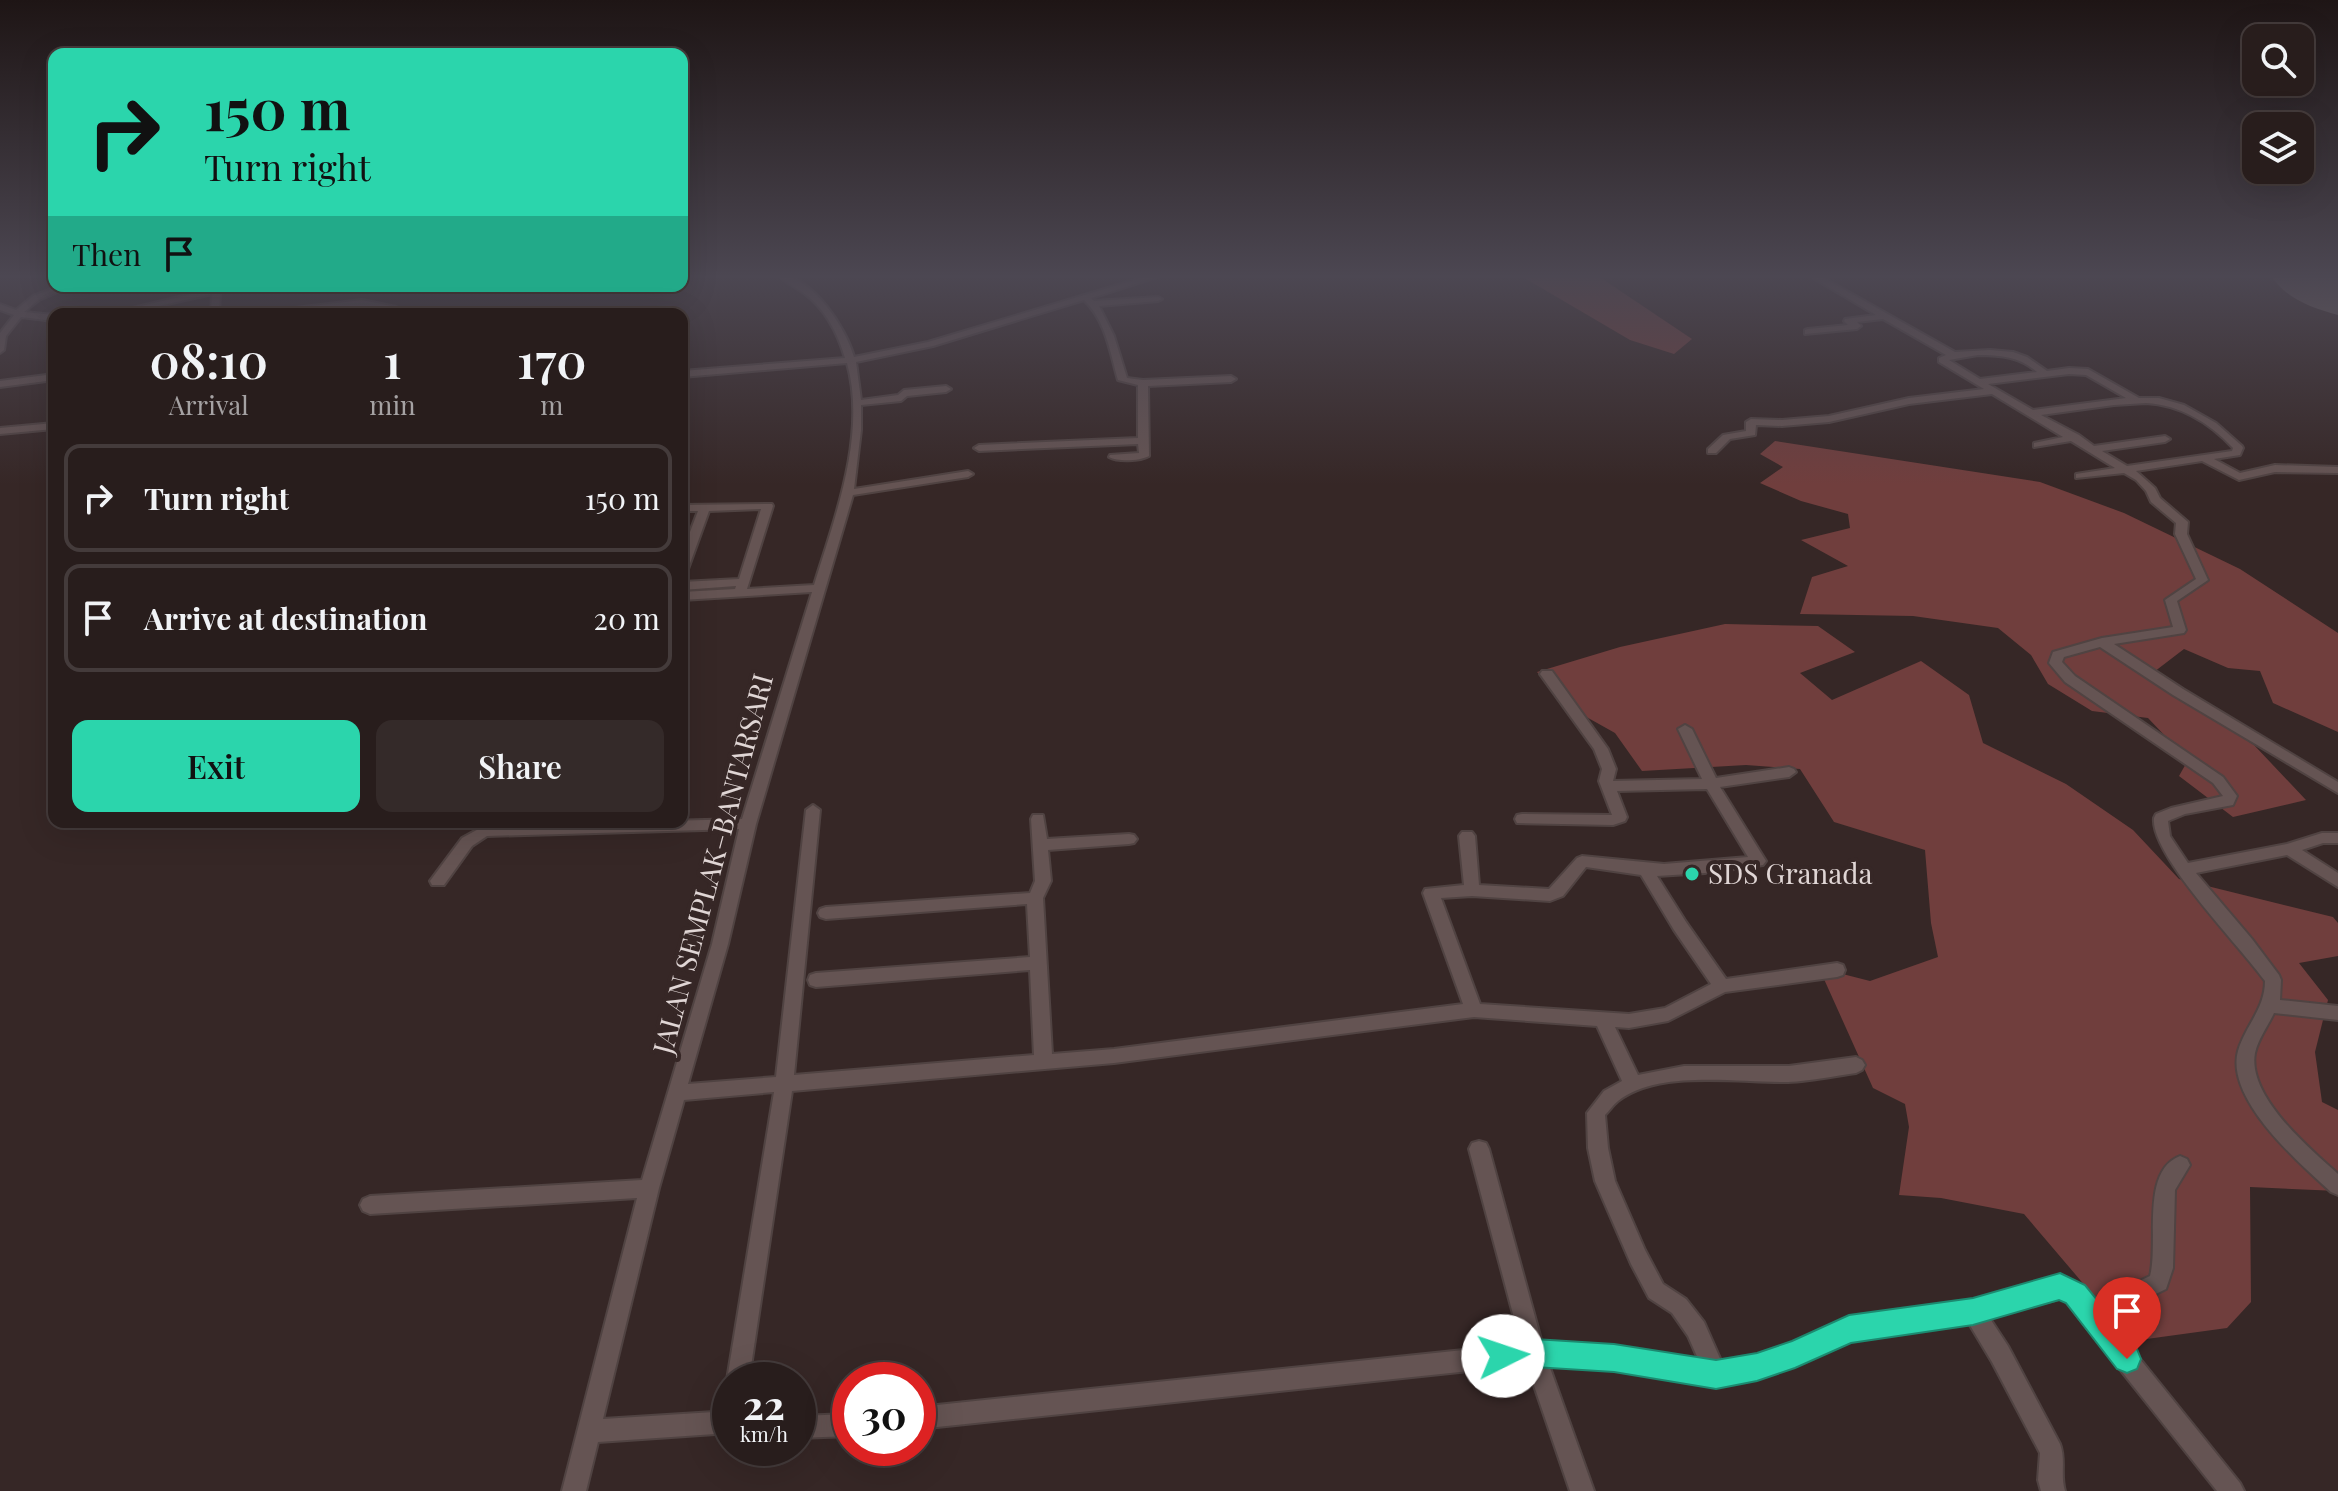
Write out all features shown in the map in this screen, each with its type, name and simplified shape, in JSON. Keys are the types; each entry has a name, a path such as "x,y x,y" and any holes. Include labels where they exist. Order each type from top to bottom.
{"street":[{"name":"JALAN SEMPLAK–BANTARSARI","path":"574,1491 649,1188 720,944 748,824 848,493 858,385 848,346"},
{"path":"688,374 851,360 920,346"},
{"path":"1114,346 1123,380 1143,383 1231,379"},
{"path":"1937,346 1953,355"},
{"path":"2045,374 2026,360 2000,350 1953,355 1943,361 2127,469 2151,490 2155,500 2182,522 2181,534 2202,580 2171,600 2180,630 2102,642 2058,655 2055,663 2070,679 2218,780 2230,796 2228,801 2169,813 2161,818 2162,834 2273,980 2275,993 2246,1055 2246,1071 2254,1092 2271,1118 2338,1186"},
{"path":"1978,382 2088,372 2138,402"},
{"path":"0,384 48,378"},
{"path":"1114,457 1144,456 1143,383"},
{"path":"856,403 901,398 904,393 946,389"},
{"path":"1712,451 1729,436 1751,433 1750,422 1826,419 1906,401 1994,391"},
{"path":"2034,413 2159,401 2173,404 2212,424 2228,435 2238,448 2236,453 2080,476"},
{"path":"0,431 48,427"},
{"path":"2038,445 2075,437"},
{"path":"2095,449 2165,439"},
{"path":"979,448 1143,441"},
{"path":"2204,458 2239,477 2253,470 2287,467 2338,470"},
{"path":"848,493 968,474"},
{"path":"688,508 768,506 741,588"},
{"path":"688,548 705,507"},
{"path":"688,525 697,525"},
{"path":"688,586 819,588"},
{"path":"688,595 741,588"},
{"path":"2102,642 2178,692 2338,788"},
{"path":"1522,819 1618,819 1608,786 1607,762 1586,726 1547,674"},
{"path":"1474,1010 1429,896 1472,890 1550,895 1557,892 1582,862 1591,861 1646,870 1678,870 1758,861 1711,784 1685,729"},
{"path":"1608,786 1711,784 1789,772"},
{"path":"741,1362 785,1083 813,810"},
{"path":"1038,819 1043,881 1035,898 1043,1061"},
{"path":"688,826 748,824"},
{"path":"438,881 467,842 484,831 597,828"},
{"path":"1467,836 1472,890"},
{"path":"2187,869 2289,849 2322,838 2338,838"},
{"path":"1040,845 1129,839"},
{"path":"2289,849 2338,881"},
{"path":"1646,870 1722,986"},
{"path":"826,913 1035,898"},
{"path":"816,980 1037,963"},
{"path":"676,1093 1217,1045 1474,1010 1629,1021 1668,1014 1722,986 1837,970"},
{"path":"2269,1006 2338,1013"},
{"path":"1603,1019 1633,1085"},
{"path":"1716,1375 1679,1306 1656,1291 1605,1181 1598,1148 1596,1113 1611,1096 1633,1085 1667,1075 1792,1074 1856,1065"},
{"path":"1479,1149 1534,1353 1582,1491"},
{"path":"2092,1314 2159,1282 2165,1266 2166,1186 2171,1172 2180,1165"},
{"path":"370,1205 649,1188"},
{"path":"936,1416 1534,1353 1614,1358 1716,1375 1757,1367 1795,1354 1849,1329 1973,1311 2060,1286 2072,1291 2092,1314 2232,1491"},
{"path":"1973,1311 2052,1452 2050,1480 2053,1491"},
{"path":"590,1431 712,1423"}],"shaded area":[{"path":"1648,346 1684,346 1674,354"},
{"path":"1775,441 2040,482 2124,513 2240,569 2338,633 2338,732 2273,703 2260,671 2228,668 2184,649 2150,675 2254,745 2306,800 2233,817 2179,776 2188,760 2148,718 2092,711 2048,684 2031,655 1998,628 1913,616 1800,614 1812,577 1848,566 1801,540 1850,528 1848,514 1801,501 1760,483 1783,467 1760,454"},
{"path":"1725,624 1818,626 1855,652 1800,673 1832,700 1921,661 1969,695 1983,743 2066,784 2133,830 2179,879 2333,917 2338,923 2338,956 2299,963 2328,1000 2315,1052 2322,1102 2338,1110 2338,1191 2250,1187 2251,1302 2227,1328 2132,1341 2024,1214 1941,1198 1899,1195 1909,1127 1905,1104 1873,1088 1819,968 1870,981 1938,957 1931,923 1925,850 1834,822 1800,769 1746,765 1642,771 1615,733 1565,705 1537,672 1620,647"}],"place":[{"name":"SDS Granada","path":"1692,874"}],"route":[{"path":"1503,1356 1534,1353 1614,1358 1716,1375 1757,1367 1795,1354 1849,1329 1973,1311 2060,1286 2069,1288 2075,1294 2127,1359"}]}
